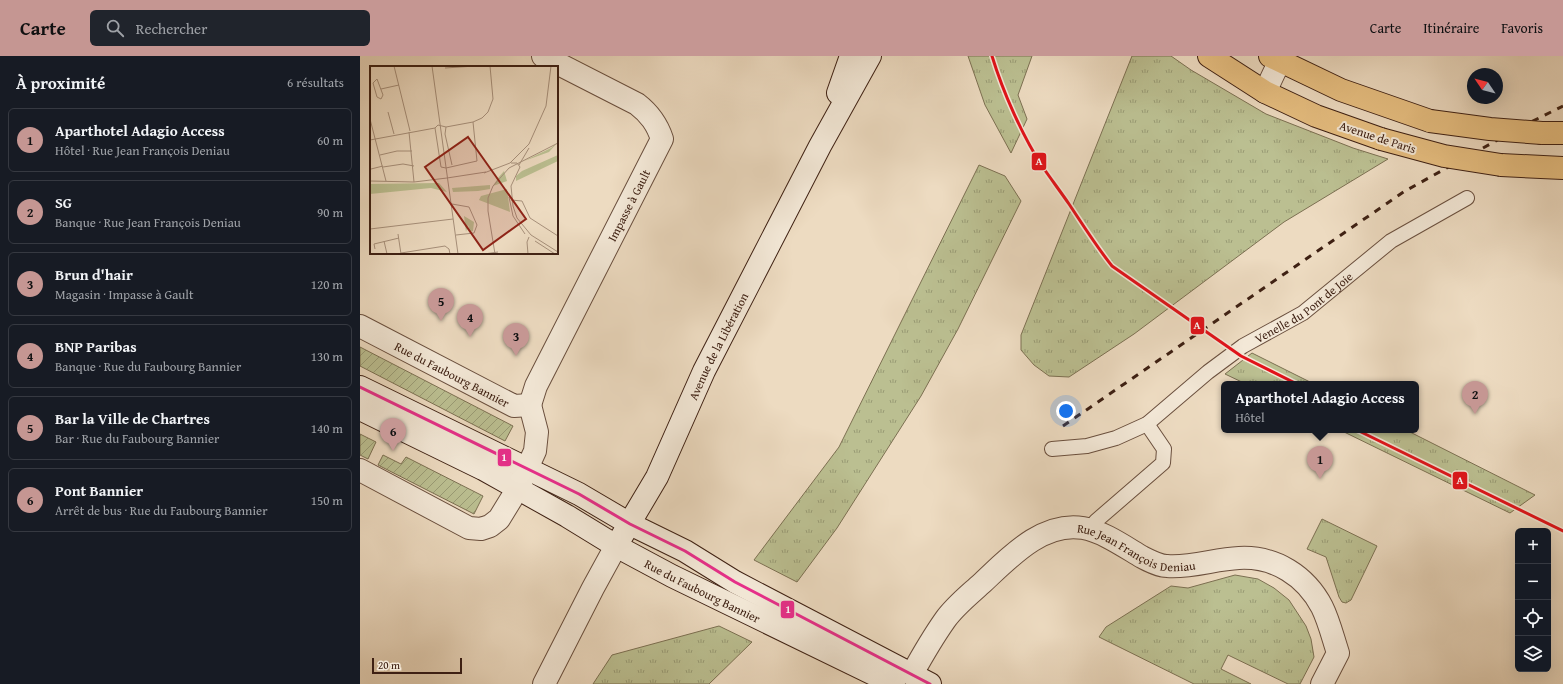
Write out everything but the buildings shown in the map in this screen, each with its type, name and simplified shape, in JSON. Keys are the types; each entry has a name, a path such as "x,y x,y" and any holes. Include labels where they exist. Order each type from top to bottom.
{"main road":[{"name":"Impasse à Gault","path":"530,405 540,379 662,139 658,126 647,112 637,104 543,56"},
{"name":"Avenue de la Libération","path":"820,146 851,56"},
{"name":"Avenue de la Libération","path":"544,684 593,588 657,477 704,371 820,146 870,56"},
{"name":"Avenue de Paris","path":"1209,56 1265,92 1316,116 1381,139 1444,156 1501,165 1563,168"},
{"path":"1265,92 1277,58 1341,90 1430,121 1490,129 1553,133"},
{"name":"Rue du Faubourg Bannier","path":"360,326 514,406 530,405"},
{"name":"Rue du Faubourg Bannier","path":"360,387 522,478 616,546 723,601 902,678"},
{"path":"360,470 469,528 481,529 490,526 499,519 535,451 537,432 530,405"},
{"name":"Rue du Faubourg Bannier","path":"360,409 483,469 579,494 630,524 685,551 735,582 902,678"},
{"name":"Rue Jean François Deniau","path":"902,678 956,608 1018,549 1053,530 1070,527 1090,530 1162,566 1176,567 1240,558 1260,558 1279,565 1294,574 1312,589 1323,608 1338,653 1322,684"}],"lane":[{"name":"Venelle du Pont de Joie","path":"1052,449 1087,446 1116,438 1146,424 1208,372 1243,346 1303,312 1391,241 1466,198"},
{"path":"1090,530 1096,520 1163,463 1164,448 1146,424"}],"green space":[{"path":"968,56 1032,56 1018,95 1027,119 1011,153 985,105"},
{"path":"1132,56 1171,56 1191,70 1266,114 1353,148 1388,159 1284,222 1134,334 1069,377 1049,376 1034,365 1021,350 1021,335"},
{"path":"979,165 1005,176 1021,201 958,329 921,396 837,528 797,582 754,560 839,447"},
{"path":"360,347 513,426 505,441 360,366"},
{"path":"1252,353 1308,381 1240,381 1225,374"},
{"path":"1346,433 1412,433 1535,495 1510,513"},
{"path":"360,434 376,442 368,459 360,455"},
{"path":"383,455 401,464 406,457 483,496 474,514 378,465"},
{"path":"1322,519 1377,546 1351,600 1346,603 1342,602 1339,597 1326,557 1307,549"},
{"path":"1235,575 1258,579 1274,588 1289,600 1306,626 1311,639 1314,657 1300,684 1288,684 1228,655 1221,669 1251,684 1194,684 1099,637 1106,627 1171,586 1188,588"},
{"path":"719,626 752,642 709,684 593,684 612,655"}],"railway":[{"path":"1063,426 1405,191 1523,126 1563,106"}],"transit line":[{"name":"A","path":"992,56 1002,84 1027,141 1042,166 1112,266 1241,356 1291,381"},
{"name":"1","path":"360,387 579,494 630,524 685,551 735,582 930,684"},
{"name":"A","path":"1363,433 1563,531"}],"place":[{"name":"Bar la Ville de Chartres","path":"441,321"},
{"name":"BNP Paribas","path":"470,337"},
{"name":"Brun d'hair","path":"516,356"},
{"name":"SG","path":"1475,414"},
{"name":"Pont Bannier","path":"393,451"},
{"name":"Aparthotel Adagio Access","path":"1320,479"}]}
